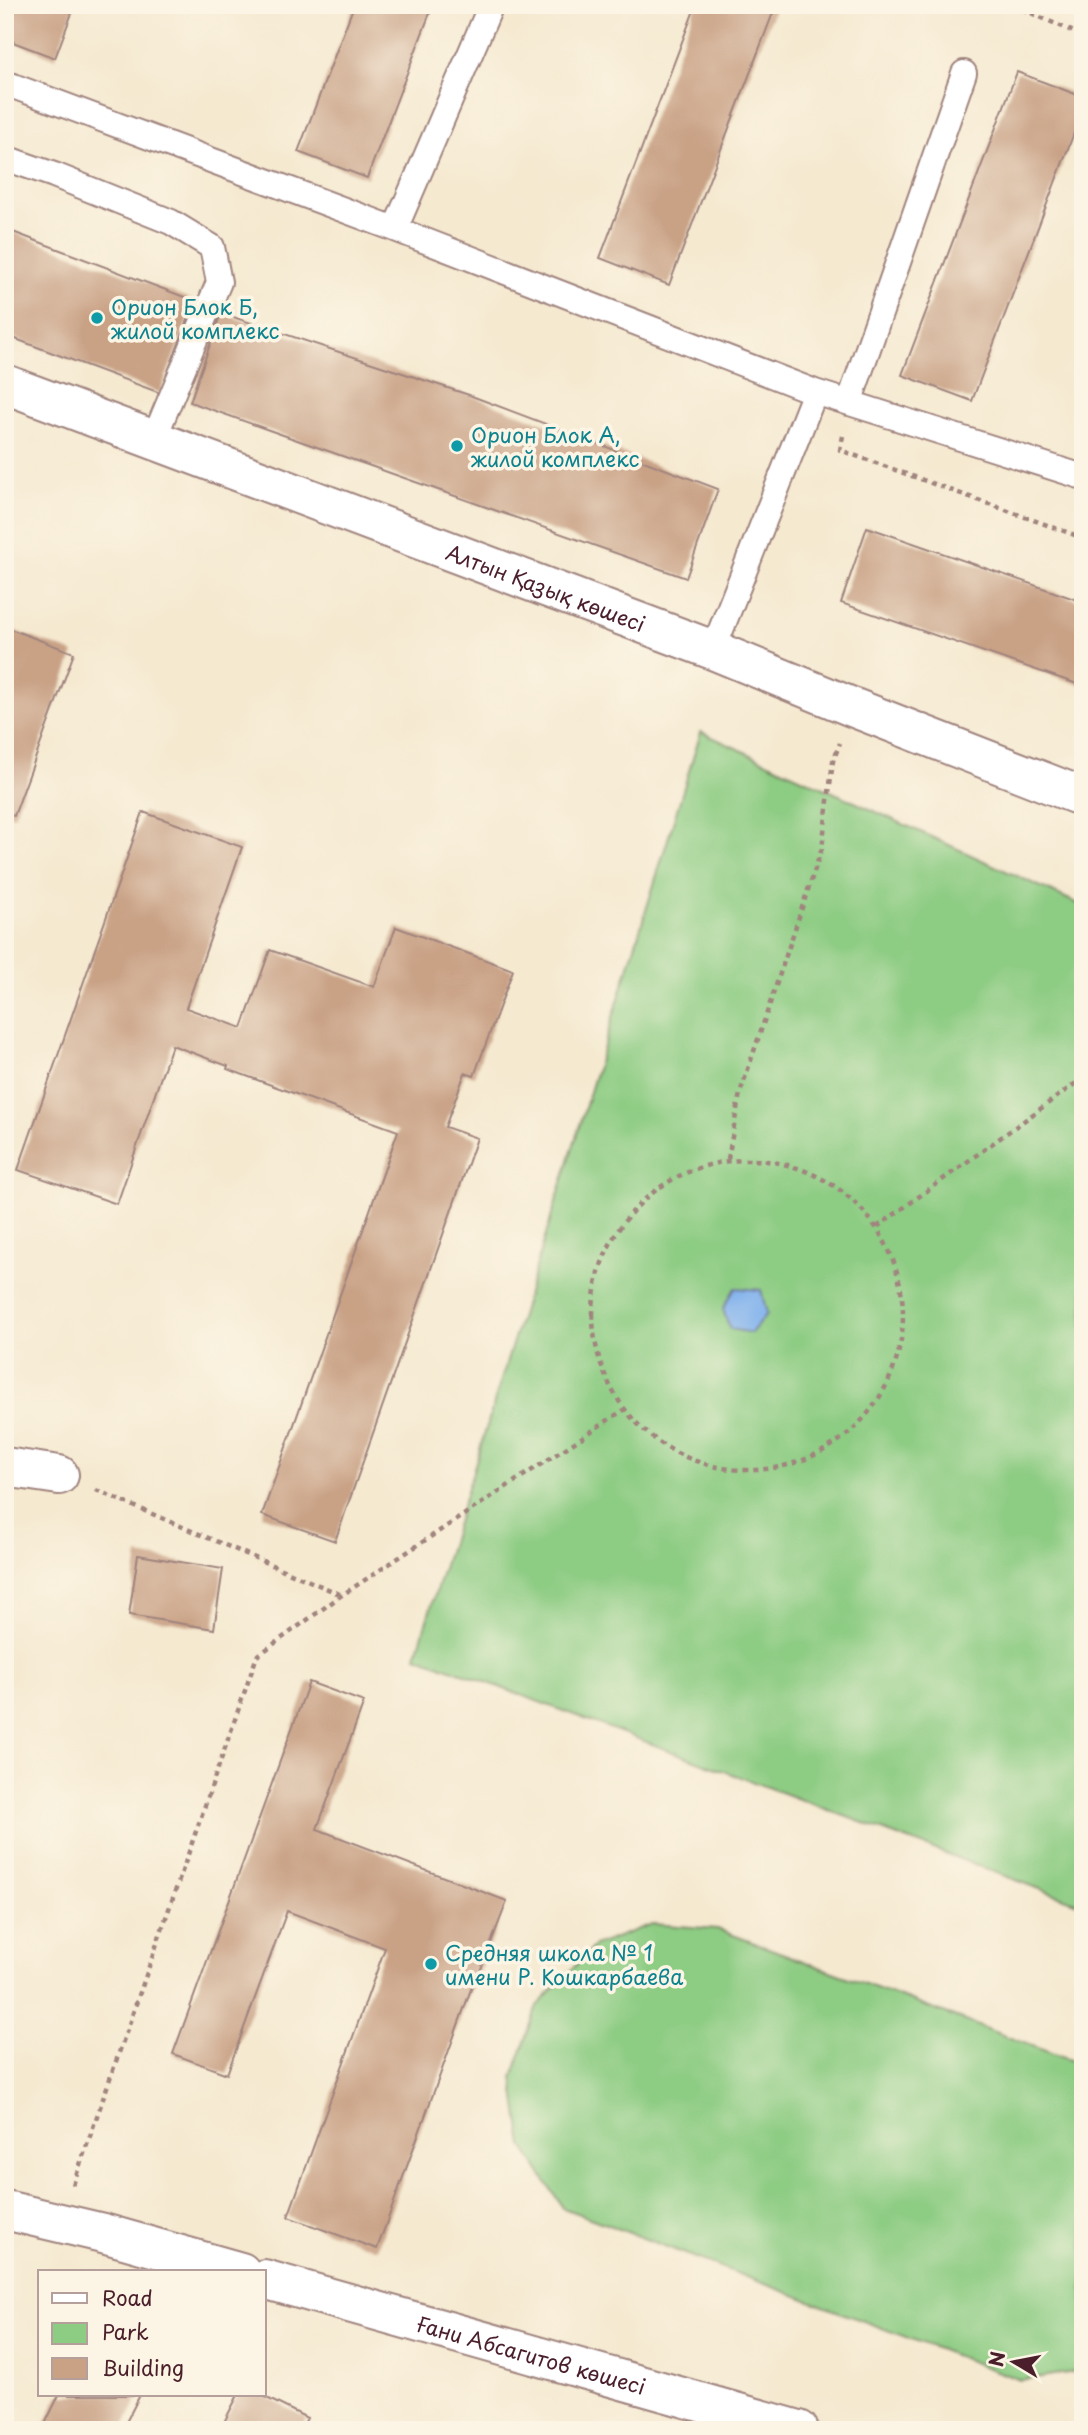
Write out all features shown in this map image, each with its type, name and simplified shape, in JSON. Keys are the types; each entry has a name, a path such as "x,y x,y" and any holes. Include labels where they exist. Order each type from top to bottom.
{"street":[{"name":"Алтын Қазық көшесі","path":"5,384 713,650 1083,797"},
{"path":"5,1467 59,1475"},
{"path":"5,2210 234,2270"},
{"name":"Ғани Абсагитов көшесі","path":"266,2280 799,2430"}],"lane":[{"path":"395,229 491,5"},
{"path":"849,403 964,73"},
{"path":"5,83 395,229 814,392 1083,477"},
{"path":"5,158 171,222 212,247 219,282 153,441"},
{"path":"713,650 814,392"}],"path":[{"path":"1013,5 1083,36"},
{"path":"849,403 840,450 1083,538"},
{"path":"727,1160 740,1093 822,848 833,761 852,707"},
{"path":"877,1227 1083,1078"},
{"path":"727,1160 796,1166 842,1190 877,1227 899,1274 904,1325 893,1374 866,1418 827,1451 779,1469 728,1471 679,1456 638,1427 608,1385 593,1335 595,1283 614,1235 648,1195 693,1169 727,1160"},
{"path":"59,2223 257,1656 342,1595 625,1409"},
{"path":"59,1475 342,1595"}],"green space":[{"path":"701,732 1083,906 1083,1905 416,1656"},
{"path":"652,1924 717,1929 1083,2065 1083,2369 1020,2380 563,2208 523,2146 513,2077 537,2006 594,1946"}],"water":[{"path":"735,1288 761,1290 767,1314 751,1333 730,1329 723,1309"}],"building":[{"path":"5,5 75,5 55,58 5,39"},
{"path":"354,5 433,5 367,178 298,152"},
{"path":"696,5 776,5 669,285 600,258"},
{"path":"1017,72 1083,97 1083,109 972,401 902,375"},
{"name":"Орион Блок Б, жилой комплекс","path":"5,229 195,301 160,393 5,335"},
{"name":"Орион Блок А, жилой комплекс","path":"221,313 469,395 718,489 686,578 190,402"},
{"path":"867,527 1083,602 1083,686 841,603"},
{"path":"5,627 74,653 14,816 5,813"},
{"path":"143,812 242,847 186,1008 242,1028 270,950 374,987 396,927 513,970 474,1076 465,1073 445,1127 477,1138 335,1541 262,1515 398,1131 227,1069 228,1066 172,1045 117,1204 18,1170"},
{"path":"138,1555 223,1569 214,1629 129,1615"},
{"name":"Средняя школа № 1 имени Р. Кошкарбаева","path":"309,1682 364,1702 317,1829 507,1901 476,1982 474,1981 377,2249 288,2217 385,1948 287,1911 227,2074 173,2054"},
{"path":"59,2396 139,2396 122,2430 42,2430"},
{"path":"237,2396 263,2396 307,2418 301,2430 220,2430"}],"place":[{"name":"Орион Блок Б, жилой комплекс","path":"97,318"},
{"name":"Орион Блок А, жилой комплекс","path":"457,446"},
{"name":"Средняя школа № 1 имени Р. Кошкарбаева","path":"431,1964"}]}
